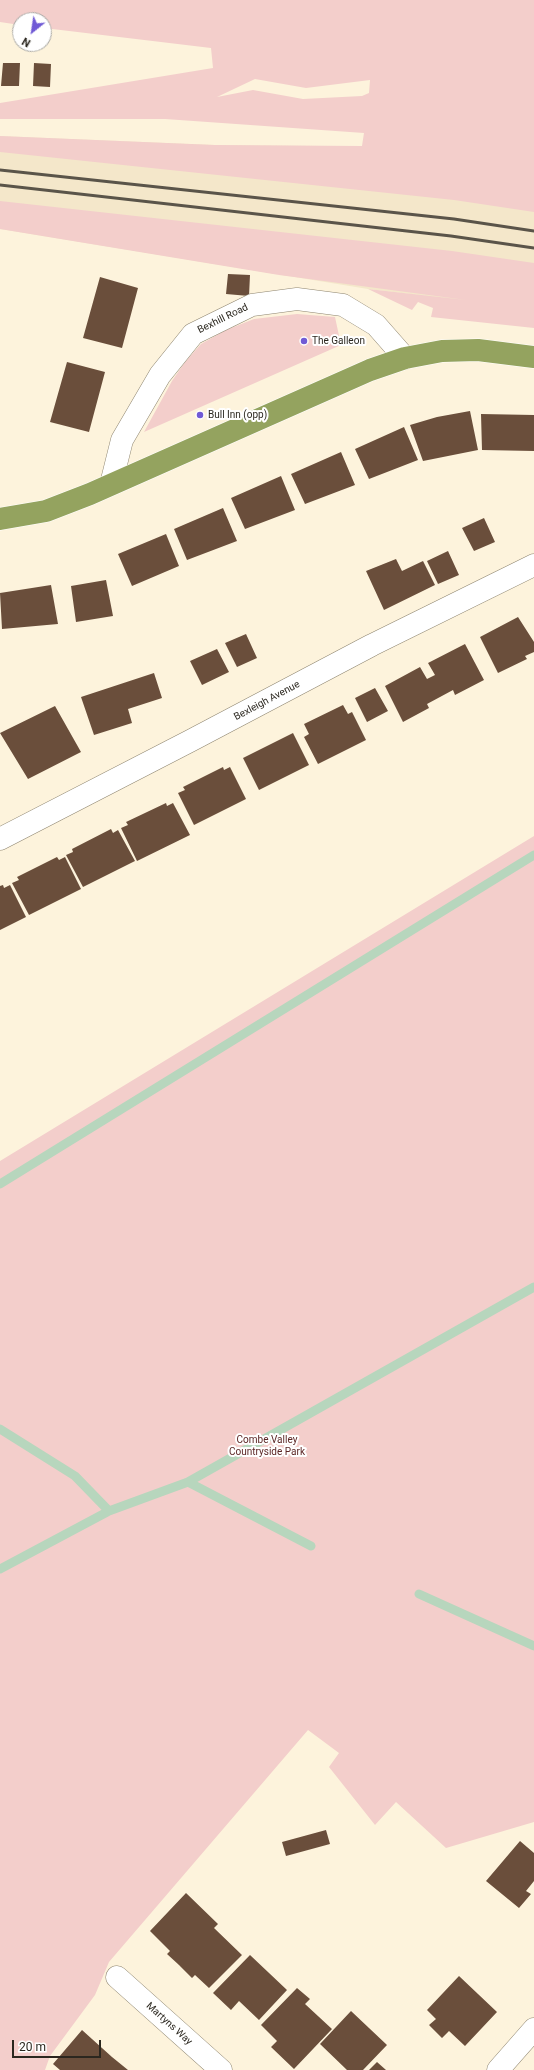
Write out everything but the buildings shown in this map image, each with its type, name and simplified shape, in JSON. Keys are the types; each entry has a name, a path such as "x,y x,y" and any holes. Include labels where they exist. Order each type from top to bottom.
{"highway":[{"path":"0,519 46,511 370,370 405,358 442,351 478,350 534,357"}],"street":[{"name":"Bexhill Road","path":"111,484 122,440 160,375 192,334 252,306 297,299 342,305 376,325 405,358"},
{"name":"Bexleigh Avenue","path":"0,839 372,645 534,565"},
{"name":"Martyns Way","path":"117,1977 221,2070"},
{"path":"498,2070 534,2029"}],"shaded area":[{"path":"0,136 215,145 534,148 534,309 368,289 0,229"}],"green space":[{"path":"0,0 534,0 534,212 454,200 0,152 0,136 215,145 362,146 364,133 165,119 0,119 0,103 213,68 211,48 52,29 52,12 12,12 12,24 0,22","holes":["255,79 306,88 370,80 369,93 362,96 303,99 253,90 217,97"]},
{"path":"0,201 452,251 534,263 534,328 431,317 433,308 418,302 412,310 368,289 466,300 279,275 0,229"},
{"path":"297,314 335,317 341,345 144,432 172,381 185,362 201,344 226,330 254,319"},
{"name":"Combe Valley Countryside Park","path":"534,836 534,1822 446,1848 396,1802 375,1825 329,1767 339,1753 308,1730 109,1962 95,1995 50,2056 45,2070 0,2070 0,1161"}],"waterway":[{"path":"0,1184 534,855"},
{"path":"0,1569 109,1511 188,1482 534,1287"},
{"path":"0,1429 75,1476 109,1511"},
{"path":"188,1482 311,1546"},
{"path":"419,1594 534,1646"}],"railway":[{"path":"0,170 454,219 534,231"},
{"path":"0,185 451,236 534,248"}],"place":[{"name":"The Galleon","path":"304,341"},
{"name":"Bull Inn (opp)","path":"200,415"}]}
